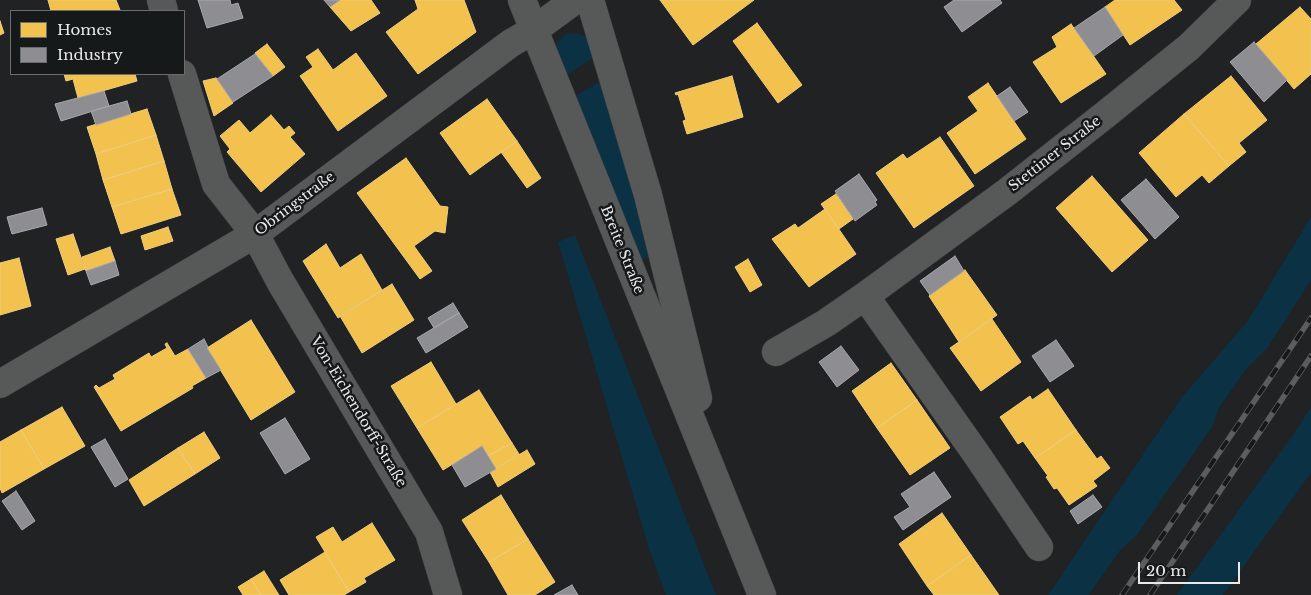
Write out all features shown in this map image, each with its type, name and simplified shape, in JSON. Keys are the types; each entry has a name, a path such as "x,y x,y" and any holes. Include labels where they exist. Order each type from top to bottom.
{"street":[{"name":"Breite Straße","path":"522,0 762,595"},
{"name":"Obringstraße","path":"0,384 255,234 511,43 534,30 576,0"},
{"name":"Breite Straße","path":"590,0 648,194 724,498"},
{"name":"Stettiner Straße","path":"776,352 865,296 1007,192 1189,47 1237,0"},
{"name":"Von-Eichendorff-Straße","path":"182,75 216,184 255,234 285,289 429,532 444,593"},
{"path":"865,296 1039,547"}],"shaded area":[{"path":"576,33 585,36 592,42 597,55 564,77 554,51 558,41 567,34"},
{"path":"604,79 652,255 635,264 572,98"},
{"path":"1311,217 1311,280 1268,347 1246,369 1219,408 1212,427 1137,535 1120,550 1089,595 1048,595 1182,397 1247,322"},
{"path":"575,235 716,595 666,595 650,552 558,242"},
{"path":"1311,407 1311,473 1223,595 1177,595 1293,435"}],"building: Homes":[{"path":"48,0 116,0 120,10 51,10"},
{"path":"340,0 371,0 380,13 351,31 330,7"},
{"path":"415,0 464,0 476,32 418,74 386,32 418,9"},
{"path":"660,0 754,0 693,45"},
{"path":"1115,0 1174,0 1182,10 1130,45 1105,7"},
{"path":"1300,7 1311,19 1311,74 1294,89 1256,44"},
{"path":"0,21 4,33 0,35"},
{"path":"757,23 802,85 778,103 733,41"},
{"path":"1071,24 1106,74 1061,103 1033,62 1057,47 1052,37"},
{"path":"267,44 285,67 273,76 255,53"},
{"path":"318,49 333,70 356,53 387,96 338,131 300,76 313,67 306,57"},
{"path":"64,75 135,75 137,81 78,98 73,79 66,81"},
{"path":"732,76 743,117 687,134 683,121 686,120 678,94 676,95 675,93"},
{"path":"1231,76 1267,120 1239,143 1246,152 1229,166 1184,114"},
{"path":"216,78 233,103 214,116 203,81"},
{"path":"988,83 1026,139 975,174 947,133 978,111 968,97"},
{"path":"487,99 517,141 470,175 440,133"},
{"path":"147,109 156,135 96,154 87,127"},
{"path":"1184,114 1229,166 1209,183 1202,175 1176,197 1139,153"},
{"path":"271,115 284,130 289,126 295,133 290,137 305,154 261,192 227,152 230,149 220,136 239,120 250,133"},
{"path":"156,135 164,161 103,180 96,154"},
{"path":"940,137 974,186 914,228 876,173 903,154 907,159"},
{"path":"517,141 541,178 527,188 501,152"},
{"path":"406,158 440,206 448,207 445,233 435,231 414,246 432,271 420,279 357,193"},
{"path":"164,161 172,189 112,207 103,180"},
{"path":"1092,176 1148,240 1112,272 1056,208"},
{"path":"172,189 181,215 121,234 112,207"},
{"path":"836,194 853,219 839,229 821,204"},
{"path":"825,209 856,254 809,287 772,239 795,224 798,228"},
{"path":"168,227 173,241 145,250 141,236"},
{"path":"73,234 85,269 68,275 56,239"},
{"path":"326,244 340,268 361,254 382,290 338,318 303,261"},
{"path":"110,247 115,261 86,271 82,257"},
{"path":"19,258 31,306 0,315 0,263"},
{"path":"748,259 762,285 750,292 735,267"},
{"path":"965,270 997,315 959,342 929,296"},
{"path":"392,284 414,320 362,353 340,316"},
{"path":"992,319 1021,362 981,391 950,348"},
{"path":"251,320 295,392 251,420 207,348"},
{"path":"167,343 175,356 188,349 206,378 192,386 193,388 121,431 94,387 96,385 99,388 115,379 113,375 149,353 151,357 167,348 165,344"},
{"path":"431,362 456,404 417,428 391,386"},
{"path":"891,363 917,400 877,428 852,391"},
{"path":"1048,389 1076,430 1035,458 1023,441 1018,444 1000,417 1030,396 1032,400"},
{"path":"479,390 512,443 488,456 482,446 443,470 417,428"},
{"path":"917,400 950,448 910,475 877,428"},
{"path":"62,407 85,446 44,469 21,430"},
{"path":"21,430 44,469 2,493 0,488 0,442"},
{"path":"1076,430 1097,459 1101,456 1110,468 1093,481 1097,486 1069,505 1057,488 1054,489 1046,477 1048,476 1035,458"},
{"path":"204,432 220,458 195,474 178,448"},
{"path":"512,443 519,454 496,469 488,456"},
{"path":"178,448 195,474 144,506 129,480"},
{"path":"527,450 535,464 498,487 490,472"},
{"path":"501,495 528,539 489,562 462,520"},
{"path":"942,513 971,555 927,586 899,544"},
{"path":"372,523 395,560 364,578 366,582 349,592 316,537 333,527 342,542"},
{"path":"528,539 555,582 535,595 508,595 489,562"},
{"path":"325,552 349,592 344,595 289,595 280,580"},
{"path":"971,555 999,595 934,595 927,586"},
{"path":"264,571 279,595 261,595 251,579"},
{"path":"251,579 261,595 243,595 238,587"}],"building: Industry":[{"path":"198,0 230,0 231,5 238,3 243,18 207,28"},
{"path":"324,0 340,0 330,7"},
{"path":"954,0 1000,0 1002,3 962,32 944,7"},
{"path":"1105,7 1123,35 1094,56 1074,28"},
{"path":"1254,42 1287,80 1264,102 1230,62"},
{"path":"255,54 273,76 233,102 217,79"},
{"path":"1010,87 1028,112 1014,121 997,96"},
{"path":"104,91 109,106 61,121 55,104"},
{"path":"127,101 131,114 96,125 91,111"},
{"path":"859,174 877,200 875,202 877,205 855,221 835,191"},
{"path":"1146,179 1179,217 1155,239 1121,200"},
{"path":"42,208 47,225 12,234 7,217"},
{"path":"955,256 964,271 930,295 920,281"},
{"path":"115,261 119,275 91,285 86,271"},
{"path":"453,303 459,313 434,328 428,318"},
{"path":"459,313 468,327 426,353 417,338"},
{"path":"204,339 207,348 221,370 206,378 188,349"},
{"path":"1056,340 1074,366 1050,382 1032,356"},
{"path":"841,346 859,370 837,387 819,362"},
{"path":"285,418 310,459 285,474 260,433"},
{"path":"105,439 128,479 115,487 91,447"},
{"path":"482,446 496,469 465,487 452,465"},
{"path":"934,472 951,497 903,530 894,517 910,507 901,494"},
{"path":"16,491 35,521 22,530 2,501"},
{"path":"1093,495 1102,507 1078,524 1070,511"},
{"path":"572,585 578,595 554,595"}],"railway":[{"path":"1122,595 1311,318"},
{"path":"1150,595 1311,356"}]}
